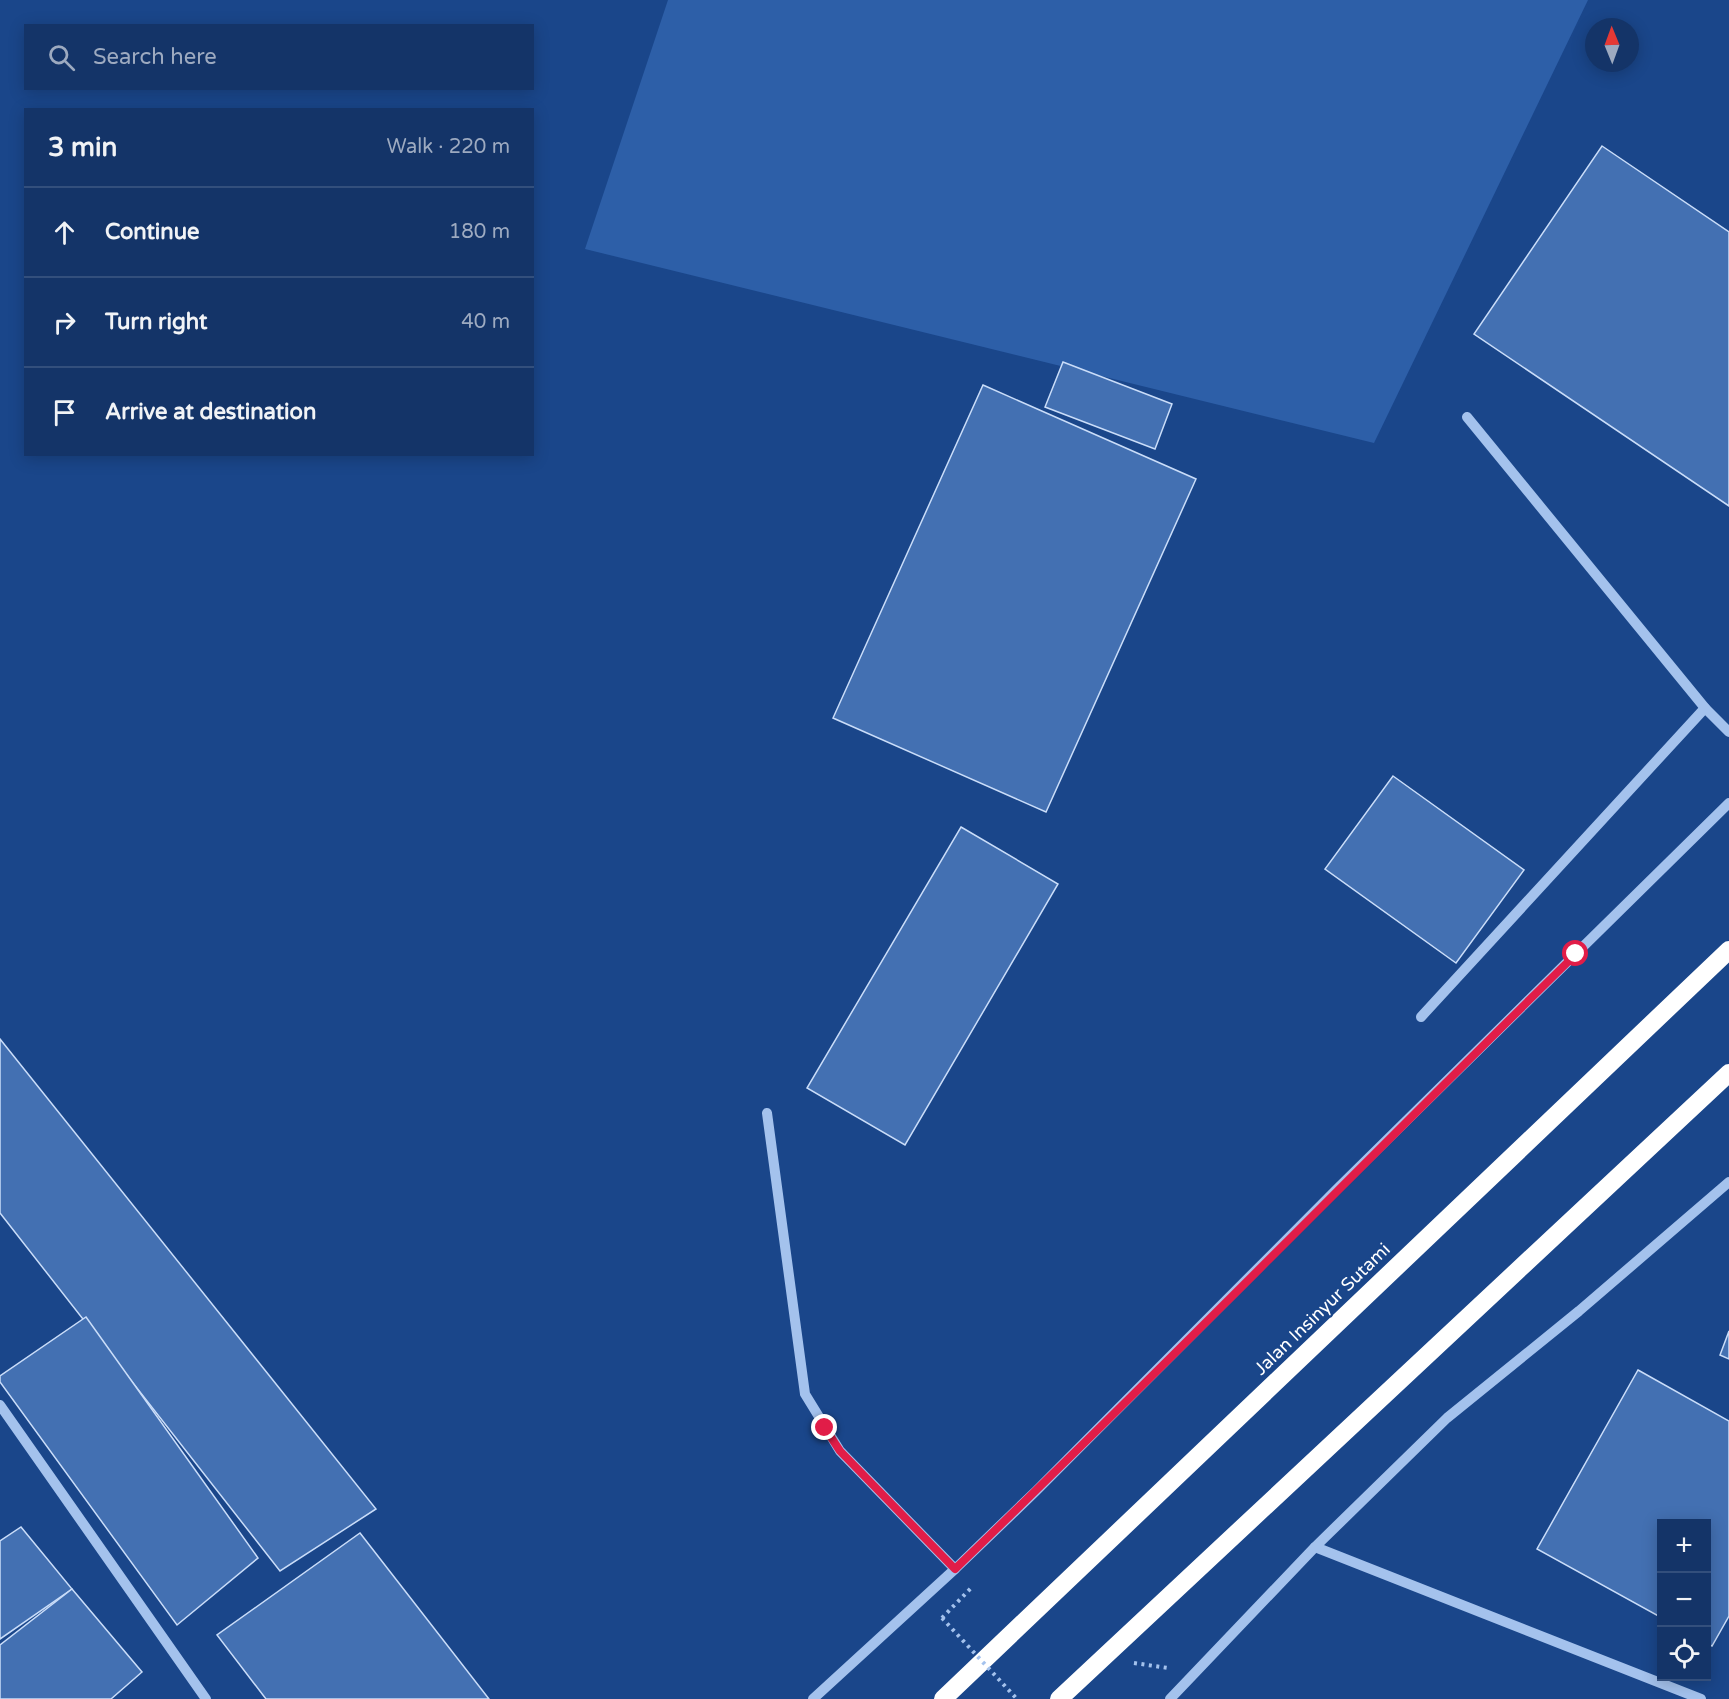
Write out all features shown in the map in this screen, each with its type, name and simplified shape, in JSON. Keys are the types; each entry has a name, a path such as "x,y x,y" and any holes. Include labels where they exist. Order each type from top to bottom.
{"highway":[{"name":"Jalan Insinyur Sutami","path":"943,1699 1729,950"},
{"path":"1059,1699 1729,1073"}],"street":[{"path":"1467,417 1705,708 1729,732"},
{"path":"1421,1017 1705,708"},
{"path":"813,1699 1036,1491 1729,803"},
{"path":"767,1113 805,1394 840,1451 955,1569"},
{"path":"1170,1699 1315,1547 1448,1418 1580,1311 1729,1182"},
{"path":"0,1406 206,1699"},
{"path":"1315,1547 1701,1699"}],"path":[{"path":"942,1618 1017,1699"},
{"path":"1133,1663 1196,1672"}],"shaded area":[{"path":"668,0 1588,0 1374,443 585,249"}],"building":[{"path":"1602,146 1729,232 1729,506 1474,334"},
{"path":"1063,362 1172,404 1155,449 1045,407"},
{"path":"983,385 1196,479 1046,812 833,718"},
{"path":"1393,776 1524,870 1456,963 1325,869"},
{"path":"961,827 1058,884 905,1145 807,1088"},
{"path":"0,1039 376,1509 280,1571 0,1213"},
{"path":"86,1317 258,1558 177,1625 0,1382 0,1376"},
{"path":"1729,1331 1729,1359 1720,1355"},
{"path":"1638,1370 1729,1421 1729,1616 1712,1646 1711,1519 1657,1519 1657,1615 1537,1549"},
{"path":"21,1527 72,1589 0,1639 0,1541"},
{"path":"360,1533 489,1699 266,1699 217,1635"},
{"path":"72,1589 142,1672 111,1699 0,1699 0,1645"}],"route":[{"path":"825,1428 840,1451 955,1569 1576,954"}]}
